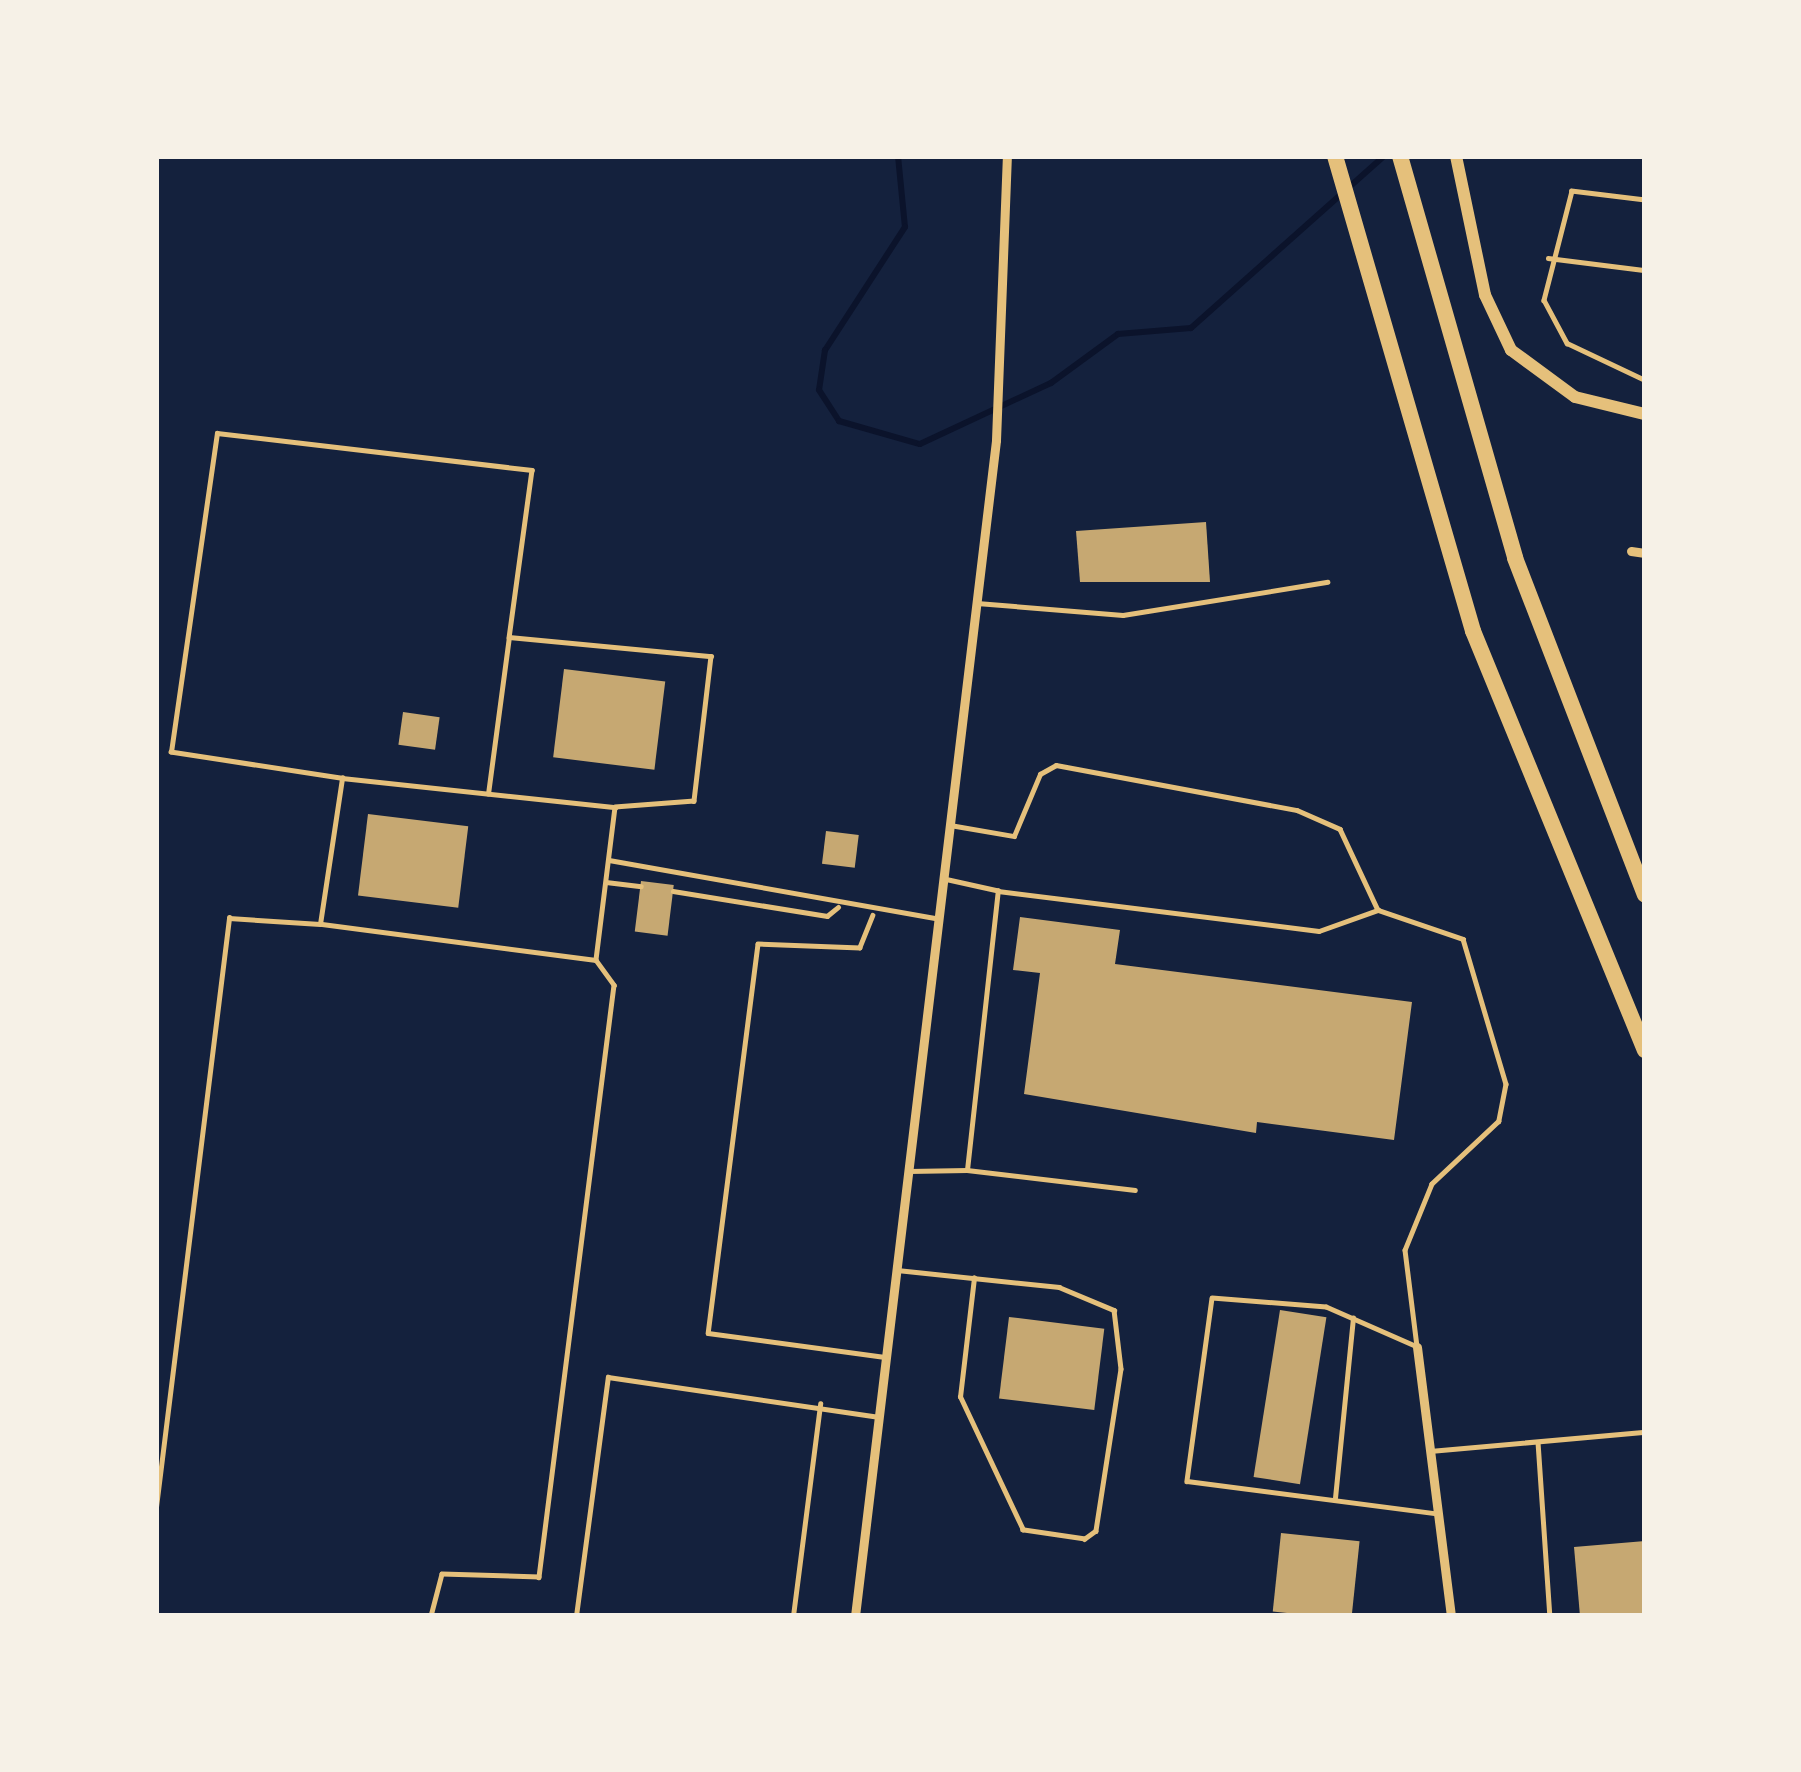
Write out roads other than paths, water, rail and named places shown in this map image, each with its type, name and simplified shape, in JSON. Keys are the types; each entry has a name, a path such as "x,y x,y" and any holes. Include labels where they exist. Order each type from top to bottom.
{"highway":[{"path":"1335,156 1357,247 1473,631 1645,1050"},
{"path":"1400,156 1515,558 1645,895"}],"street":[{"path":"855,1616 996,440 1002,374 1006,156"},
{"path":"1456,156 1485,295 1511,350 1574,397 1645,414"},
{"path":"1631,551 1645,553"},
{"path":"1418,1347 1451,1616"}],"lane":[{"path":"1645,200 1572,191 1548,257 1550,325 1645,380"},
{"path":"1548,257 1645,270"},
{"path":"488,794 509,637 532,470 218,433 171,752 342,778 488,794 615,807 694,801 711,656 509,637"},
{"path":"976,603 1123,615 1327,582"},
{"path":"950,825 1014,836 1040,774 1056,765 1297,810 1340,830 1378,910"},
{"path":"320,924 342,778"},
{"path":"431,1616 442,1574 538,1577 614,986 596,960 615,807"},
{"path":"609,860 873,915 939,918"},
{"path":"944,879 998,891 1319,931 1378,910 1463,939 1506,1061 1499,1121 1432,1184 1405,1250 1418,1347"},
{"path":"606,881 641,886"},
{"path":"673,891 827,916 838,907"},
{"path":"967,1170 998,891"},
{"path":"873,915 860,948 758,944 708,1333 886,1357"},
{"path":"156,1507 229,918 320,924 596,960"},
{"path":"909,1171 967,1170 1136,1190"},
{"path":"897,1270 974,1278 1059,1287 1114,1310 1121,1369 1096,1531 1085,1539 1023,1530 960,1397 974,1278"},
{"path":"1418,1347 1353,1318 1212,1298 1187,1481 1438,1513"},
{"path":"1335,1500 1353,1318"},
{"path":"576,1616 608,1377 820,1404 879,1417"},
{"path":"793,1616 820,1404"},
{"path":"1430,1450 1645,1432"},
{"path":"1538,1440 1550,1616"},
{"path":"301,1616 341,1616"}],"waterway":[{"path":"898,156 905,227 825,350 819,390 839,421 920,444 1051,383 1118,334 1191,328 1384,156"}]}
